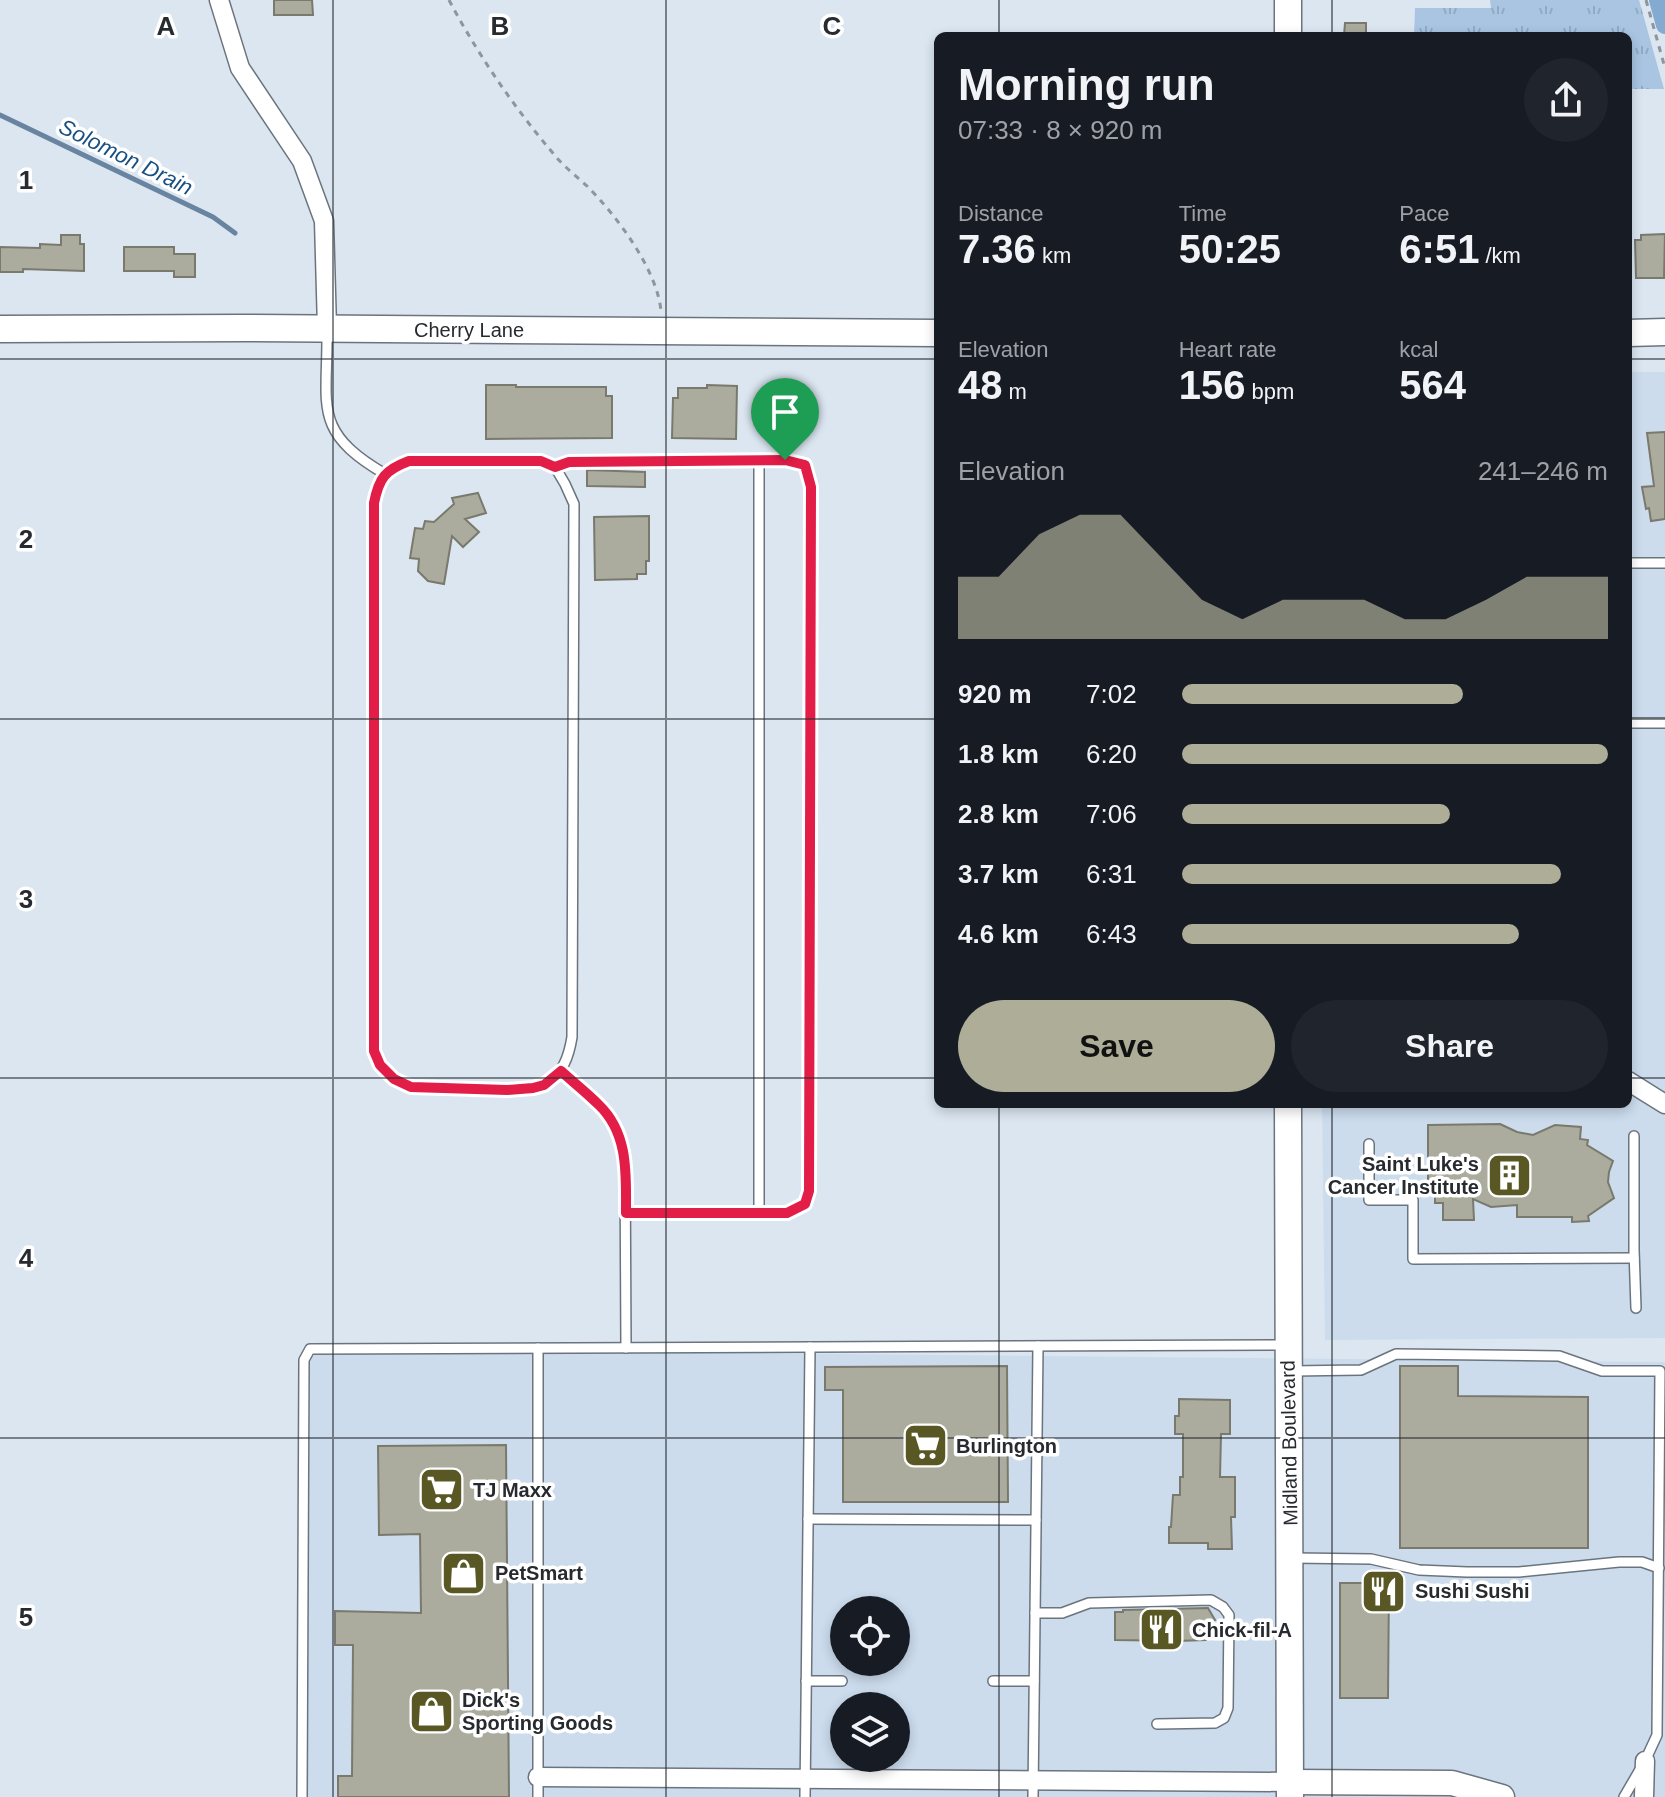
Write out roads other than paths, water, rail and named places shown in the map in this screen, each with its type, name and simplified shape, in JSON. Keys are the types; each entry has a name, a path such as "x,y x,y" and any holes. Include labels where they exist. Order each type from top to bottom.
{"main road":[{"path":"1288,0 1288,32"},
{"name":"Cherry Lane","path":"0,329 934,333"},
{"path":"1632,333 1665,332"},
{"name":"Midland Boulevard","path":"1288,1108 1290,1790"}],"street":[{"path":"219,0 240,68 302,161 324,221 327,328"},
{"path":"1632,1083 1665,1104"},
{"path":"1644,1797 1645,1761"},
{"path":"538,1777 805,1788 1290,1790 1452,1783 1502,1797"}],"lane":[{"path":"327,328 327,405 330,424 350,451 385,474"},
{"path":"555,467 569,462 785,460 805,465 811,487 809,1191 805,1204 787,1213 626,1213"},
{"path":"409,461 541,461 555,467 574,504 572,1037 570,1052 561,1071 544,1085 533,1088 411,1087 394,1079 380,1065 374,1051 374,503 377,487 385,474 409,461"},
{"path":"759,461 759,1213"},
{"path":"1632,563 1665,563"},
{"path":"1632,723 1665,723"},
{"path":"561,1071 601,1107 617,1130 625,1154 626,1348"},
{"path":"1634,1136 1636,1308"},
{"path":"1369,1144 1369,1200 1413,1200 1413,1259 1634,1258"},
{"path":"1033,1789 1038,1346"},
{"path":"302,1797 304,1360 310,1349 1038,1346 1289,1358 1361,1370 1396,1354 1559,1356 1602,1371 1660,1371 1661,1736 1624,1797"},
{"path":"805,1788 810,1347"},
{"path":"538,1348 538,1797"},
{"path":"808,1519 1036,1520"},
{"path":"1290,1558 1371,1559 1419,1570 1467,1572 1519,1572 1619,1562 1642,1562 1659,1568"},
{"path":"1035,1613 1062,1613 1089,1603 1116,1601 1211,1600 1226,1611 1229,1615 1228,1708 1224,1718 1215,1723 1157,1724"},
{"path":"806,1681 842,1681"},
{"path":"993,1681 1034,1681"}],"waterway":[{"path":"1658,0 1665,25"},
{"name":"Solomon Drain","path":"0,115 213,217 235,233"}],"place":[{"name":"Saint Luke's Cancer Institute","path":"1510,1175"},
{"name":"Burlington","path":"925,1446"},
{"name":"TJ Maxx","path":"442,1490"},
{"name":"PetSmart","path":"464,1573"},
{"name":"Sushi Sushi","path":"1384,1591"},
{"name":"Chick-fil-A","path":"1161,1630"},
{"name":"Dick's Sporting Goods","path":"431,1711"}]}
